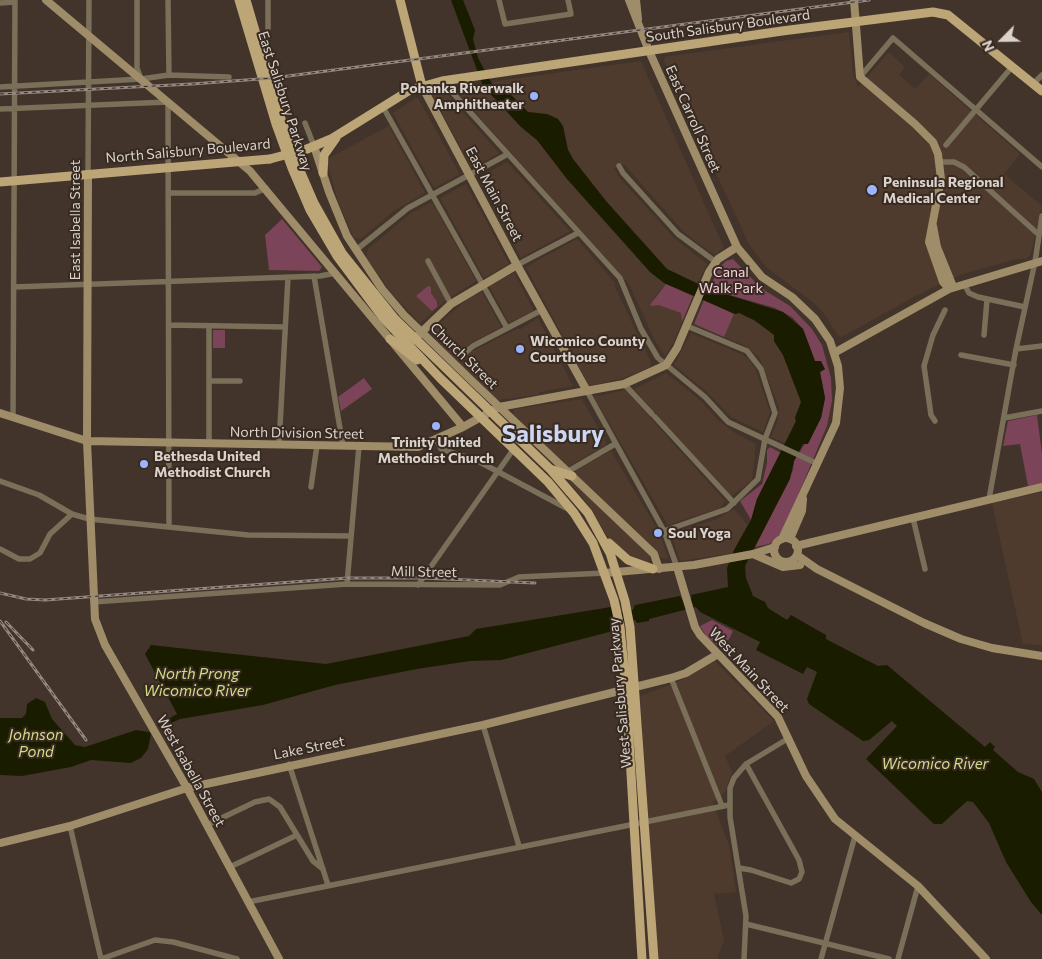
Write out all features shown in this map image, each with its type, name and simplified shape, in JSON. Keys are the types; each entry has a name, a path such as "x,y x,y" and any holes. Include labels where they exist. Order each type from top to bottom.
{"main road":[{"name":"East Salisbury Parkway","path":"239,0 276,124 310,210 354,281 384,319 440,378 481,417"},
{"name":"East Salisbury Parkway","path":"246,0 283,124 314,203 342,253 358,276 384,306 418,334 494,409"},
{"name":"East Main Street","path":"400,0 422,86"},
{"name":"South Salisbury Boulevard","path":"422,86 472,76 933,12 943,13 960,24 1011,68 1042,91"},
{"name":"North Salisbury Boulevard","path":"0,182 270,159 311,148 422,86"},
{"path":"323,173 324,154 340,133"},
{"path":"390,338 440,378"},
{"name":"West Salisbury Parkway","path":"494,409 552,470 588,514 600,534 617,572 625,601 630,627 633,823 642,959"},
{"name":"West Salisbury Parkway","path":"481,417 548,482 574,512 593,543 606,573 620,628 630,688 644,821 654,959"},
{"path":"552,470 570,474"},
{"path":"600,534 619,554 628,560 656,569"}],"street":[{"path":"46,0 250,171 463,427"},
{"name":"East Isabella Street","path":"87,441 90,82 88,0"},
{"path":"137,0 138,68 141,80"},
{"path":"168,0 169,75"},
{"path":"268,0 268,28"},
{"path":"499,0 505,24 571,14 568,0"},
{"name":"East Carroll Street","path":"629,0 649,51 737,247 762,277 792,297 815,318 830,341 834,353 840,388 838,413 830,438 803,496 802,511 786,539"},
{"path":"636,0 639,12 638,24"},
{"path":"854,0 860,77 933,142 941,162 941,179 933,226 937,247 952,284 949,289"},
{"path":"0,3 15,1 13,418"},
{"path":"860,77 893,38 1042,167"},
{"path":"946,145 1011,68"},
{"path":"1032,85 1042,74"},
{"path":"0,87 141,80 169,75 229,77"},
{"path":"442,81 620,278 649,344 666,365 705,397 728,422 818,464"},
{"name":"East Main Street","path":"422,86 517,265 587,391"},
{"path":"0,110 168,102"},
{"path":"168,102 170,527"},
{"path":"383,107 507,328"},
{"name":"Church Street","path":"306,123 311,148 323,173 343,226 356,250 382,289 418,334"},
{"path":"356,250 402,213 508,154"},
{"path":"941,162 954,162 964,168 1038,234"},
{"path":"619,166 623,173 678,234 716,262"},
{"path":"169,193 255,193 266,188"},
{"path":"989,499 1016,349 1025,308 1039,262 1038,234 1042,216"},
{"path":"408,345 451,304 482,284 578,233"},
{"path":"666,365 677,348 705,281 716,262 725,253 737,247"},
{"path":"428,261 451,304"},
{"path":"834,353 949,289 1039,262"},
{"path":"14,287 314,276 336,273"},
{"path":"314,276 344,446"},
{"path":"279,445 288,277"},
{"path":"964,284 972,295 1025,308"},
{"path":"984,335 987,300"},
{"path":"465,353 472,346 542,310"},
{"path":"935,421 931,415 924,366 933,335 945,310"},
{"path":"169,326 285,327"},
{"path":"209,326 209,444"},
{"path":"664,531 714,514 734,503 758,478 765,439 774,420 775,408 761,369 755,359 737,346 687,326"},
{"path":"1016,349 1042,346"},
{"path":"960,355 1014,365"},
{"name":"North Division Street","path":"0,412 13,418 87,441 169,444 418,447 463,427 494,409 624,384 666,365"},
{"path":"209,381 240,381"},
{"path":"624,384 734,503"},
{"name":"West Main Street","path":"587,391 664,531 700,635 771,708 784,726 795,756 834,819 918,886 986,959"},
{"name":"Church Street","path":"494,409 570,474 654,554 656,569"},
{"path":"1004,418 1042,411"},
{"path":"436,440 440,449 476,460 574,512"},
{"name":"West Isabella Street","path":"87,441 93,602 101,636 187,788 279,959"},
{"path":"570,474 615,444"},
{"path":"311,487 317,446"},
{"path":"347,584 358,446"},
{"path":"418,585 513,450"},
{"path":"0,481 39,495 72,514 89,519 248,535 351,536"},
{"path":"817,569 779,560 775,554 775,546 786,539 796,546 1042,487"},
{"path":"0,549 19,559 30,559 40,553 50,534 72,514"},
{"path":"913,518 925,570"},
{"name":"Mill Street","path":"752,555 775,546"},
{"path":"796,546 797,555 817,569 924,623 961,639 992,648 1042,656"},
{"path":"752,555 783,567 800,565"},
{"name":"Mill Street","path":"93,602 347,584 500,585 519,577 656,569 752,555 767,555 779,560"},
{"path":"789,562 797,555"},
{"name":"Lake Street","path":"0,843 70,826 187,788 289,764 483,725 671,678 686,673 718,654"},
{"path":"671,678 722,806"},
{"path":"483,725 519,846"},
{"path":"744,959 746,924 729,805 732,783 746,764 789,738"},
{"path":"289,764 328,885"},
{"path":"739,868 791,883 799,879 802,872 799,860 746,764"},
{"path":"207,825 255,802 264,799 273,802 289,820 313,861 323,869"},
{"path":"248,902 729,805"},
{"path":"70,826 101,959 154,940 173,942 237,959"},
{"path":"230,867 297,835"},
{"path":"821,959 855,836"},
{"path":"898,959 918,886"},
{"path":"746,924 889,959"}],"shaded area":[{"name":"Peninsula Regional Medical Center","path":"849,32 853,74 858,87 889,52 905,67 899,75 915,89 929,74 1020,154 1004,174 1042,206 1031,253 1026,259 1017,259 962,274 917,295 842,337 838,336 826,316 814,303 766,267 749,244 664,61 665,57 670,56"},
{"path":"641,61 724,248 715,255 696,242 683,231 624,164 614,168 619,177 675,239 707,264 697,284 667,269 606,201 573,159 568,150 563,126 558,119 550,115 528,112 510,93 491,82"},
{"path":"480,84 484,85 521,127 537,140 567,179 650,272 666,284 655,296 658,305 681,313 682,322 674,342 665,356 654,339 629,284 455,90"},
{"path":"444,91 499,153 472,168 432,95"},
{"path":"415,98 418,98 460,174 434,188 393,113"},
{"path":"389,126 425,193 395,210 361,239 354,238 338,201 327,162 331,157"},
{"path":"507,162 570,231 521,258 478,178"},
{"path":"466,184 509,264 484,278 440,198"},
{"path":"432,202 476,281 445,301 420,323 393,295 366,258 368,249 410,214"},
{"path":"577,239 616,284 614,285 651,362 650,367 624,378 589,386 526,267"},
{"path":"514,273 534,311 509,323 489,286"},
{"path":"482,292 501,327 469,344 473,351 517,329 521,329 538,318 573,386 540,392 538,395 497,400 437,342 433,329 465,301"},
{"path":"739,313 761,324 774,335 774,341 783,355 800,397 801,402 795,417 796,421 786,443 771,437 778,420 779,407 759,357 744,345 724,337 734,314"},
{"path":"691,333 743,355 755,368 770,412 763,432 731,417 707,392 674,365"},
{"path":"666,373 700,400 718,420 735,433 756,444 752,480 731,497 634,389"},
{"path":"625,390 725,501 720,508 668,525 594,397"},
{"path":"582,399 607,444 569,466 566,466 513,414 515,409"},
{"path":"611,451 659,532 668,558 662,558 576,474 576,470"},
{"path":"566,478 572,479 650,556 649,563 639,564 611,542 587,503"},
{"path":"1042,492 1042,645 1023,644 992,503"},
{"path":"734,509 747,525 733,553 680,561 671,533 715,520"},
{"path":"715,661 774,721 725,756 732,772 725,792 713,803 729,845 736,892 714,894 724,940 717,959 658,959 640,696 682,680"}],"green space":[{"path":"282,219 322,267 319,271 269,270 265,235"},
{"name":"Canal Walk Park","path":"733,259 761,288 790,306 812,329 822,345 831,378 832,401 827,426 784,529 779,537 769,544 755,547 793,470 794,461 821,418 825,398 820,372 825,369 815,361 803,329 792,317 775,308 709,289 719,268 726,261"},
{"path":"666,284 693,296 682,322 681,313 658,305 650,305"},
{"path":"428,286 431,287 431,293 437,302 437,307 432,311 416,296"},
{"path":"704,300 734,314 724,337 694,324"},
{"path":"213,330 225,330 225,348 213,348"},
{"path":"364,378 372,389 341,411 338,397"},
{"path":"1037,415 1042,454 1042,483 1028,486 1020,444 1003,446 1008,421"},
{"path":"770,447 781,453 757,499 751,520 740,501 762,484 767,463 767,450"},
{"path":"712,620 733,631 729,639 720,647 707,637 700,626"}],"water":[{"path":"451,0 463,0 475,30 473,39 478,58 492,84 502,86 528,112 547,114 558,119 563,126 568,150 573,159 606,201 667,269 709,289 783,312 803,329 815,361 821,361 825,369 820,372 825,398 821,418 808,444 803,444 794,461 790,479 745,566 746,578 753,596 765,602 768,608 787,620 791,615 826,635 826,639 878,666 887,665 985,747 990,742 995,747 993,750 1018,772 1034,779 1042,792 1042,915 1031,902 1006,862 989,823 973,802 967,801 942,824 934,824 866,759 897,726 892,721 869,740 863,741 809,704 807,699 817,672 807,667 803,674 756,650 760,642 700,612 696,607 649,619 649,621 637,623 635,620 616,625 617,630 501,660 470,661 417,669 335,685 263,705 180,719 160,728 158,725 177,714 145,654 151,645 326,664 469,636 476,629 611,607 614,614 633,610 635,605 680,596 683,601 692,598 691,595 728,587 727,568 734,550 751,520 757,499 796,421 795,418 801,402 783,355 774,341 774,335 754,320 739,313 735,314 664,283 650,272 567,179 537,140 521,127 483,86"},
{"name":"Johnson Pond","path":"36,698 45,702 52,719 75,745 85,747 136,730 151,734 148,749 141,758 131,763 91,760 71,767 22,776 0,775 0,718 22,718 26,714 27,704"}],"railway":[{"path":"0,94 273,78 869,0"},
{"path":"0,593 26,599 45,600 348,578 423,578 535,583"},
{"path":"0,621 86,740"},
{"path":"6,622 33,650"}],"place":[{"name":"Pohanka Riverwalk Amphitheater","path":"534,96"},
{"name":"Peninsula Regional Medical Center","path":"872,190"},
{"name":"Wicomico County Courthouse","path":"520,349"},
{"name":"Trinity United Methodist Church","path":"436,426"},
{"name":"Bethesda United Methodist Church","path":"144,464"},
{"name":"Soul Yoga","path":"658,533"}],"district":[{"name":"Salisbury","path":"553,434"}],"water label":[{"name":"North Prong Wicomico River","path":"197,682"},
{"name":"Wicomico River","path":"935,764"}]}
